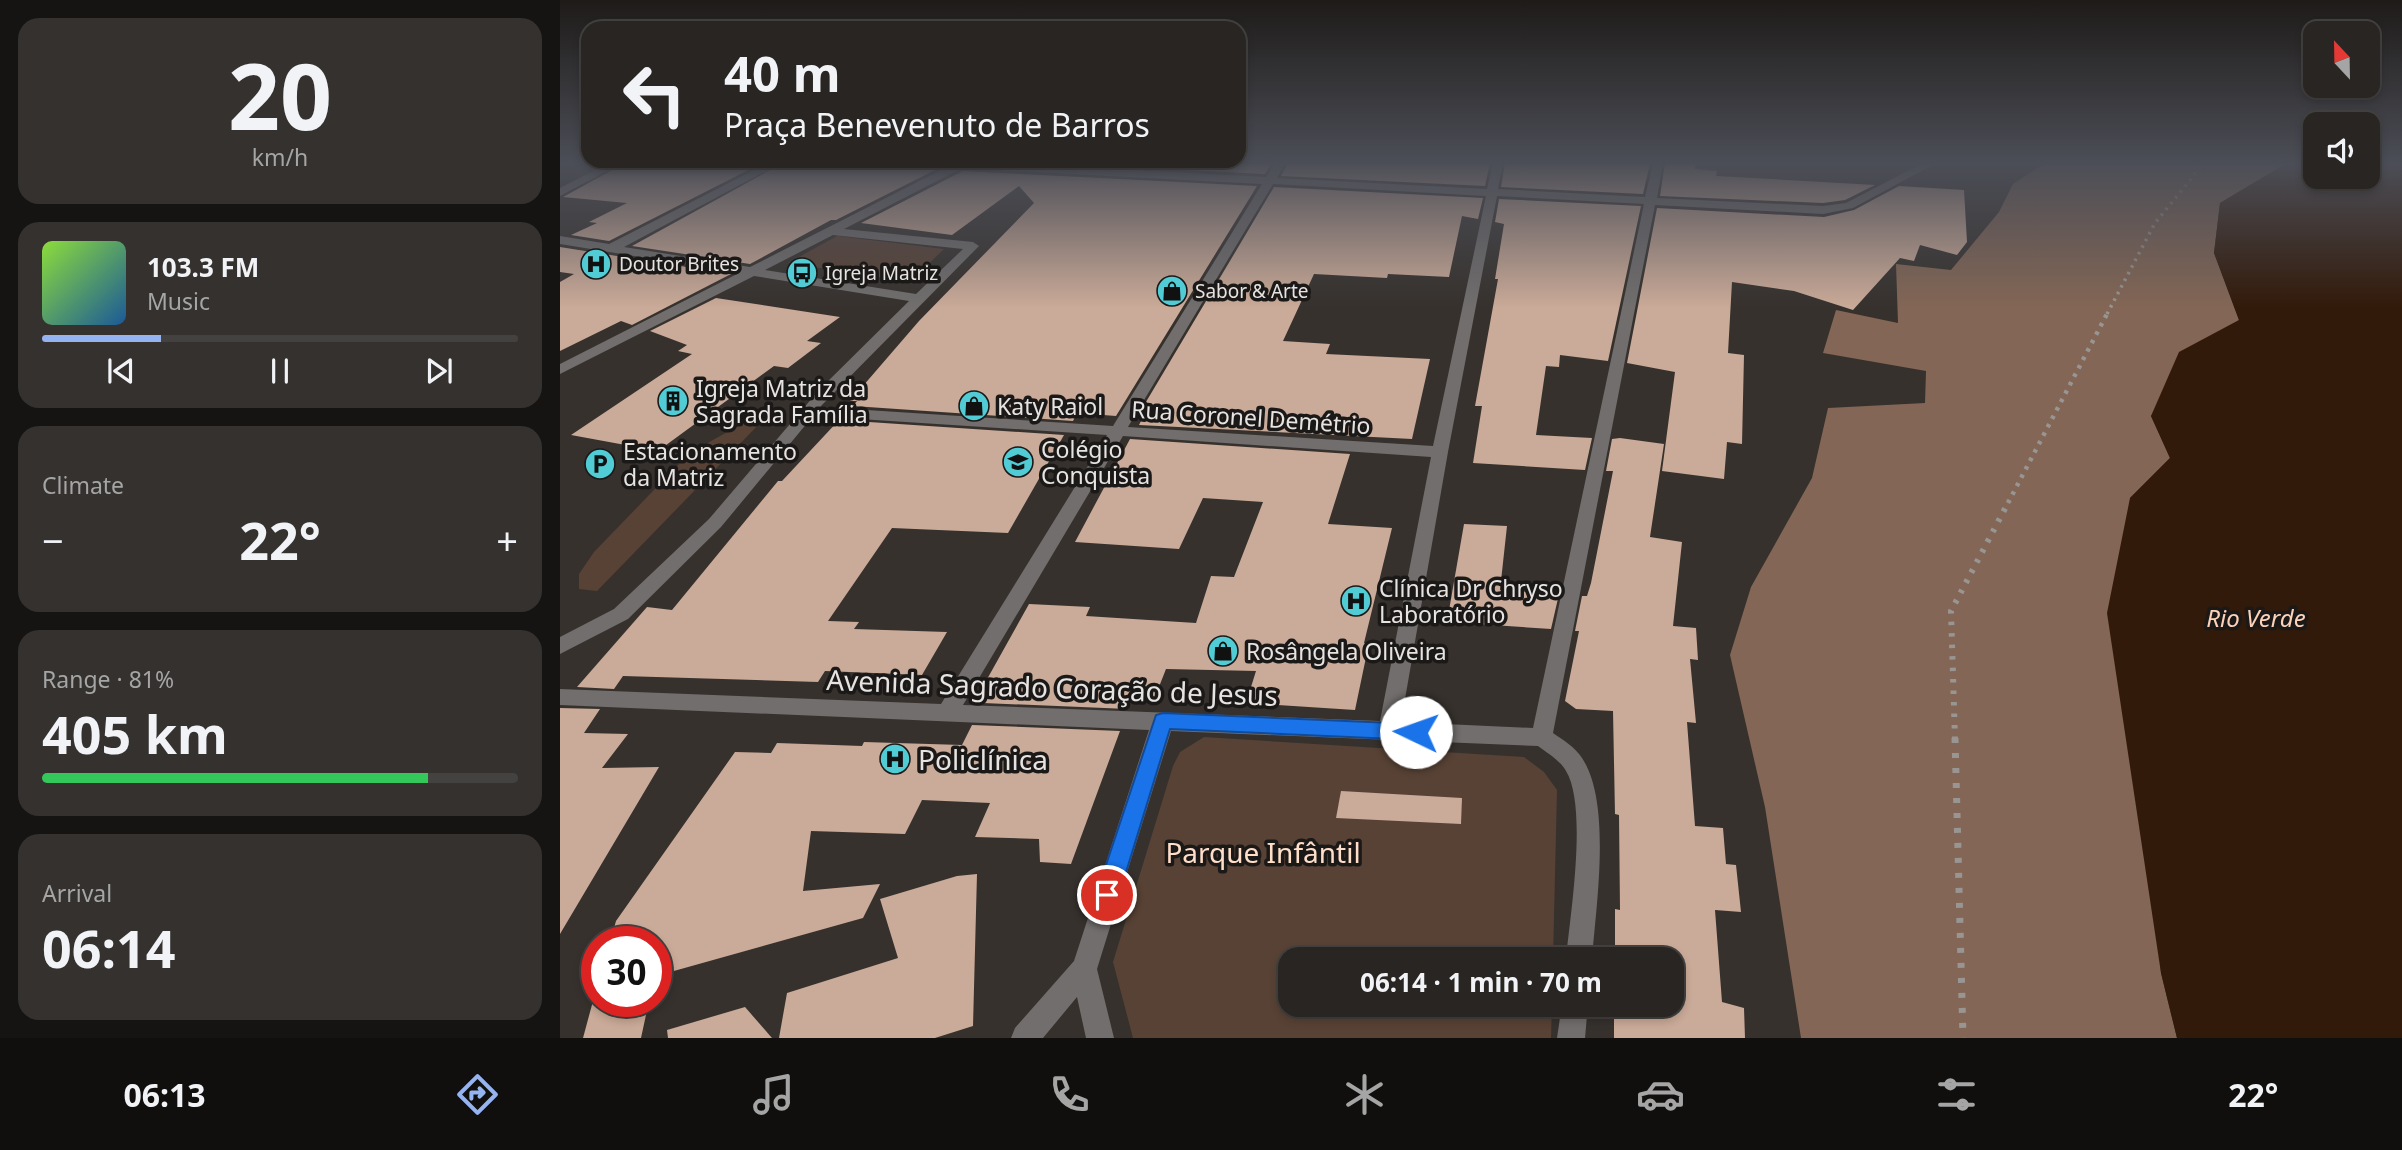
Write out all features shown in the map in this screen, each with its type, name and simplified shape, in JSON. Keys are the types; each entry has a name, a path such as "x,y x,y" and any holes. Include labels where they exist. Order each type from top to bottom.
{"street":[{"path":"610,249 682,211"},
{"path":"560,370 868,211"},
{"path":"947,713 1251,211"},
{"path":"1389,731 1440,452 1488,211"},
{"path":"1580,947 1587,831 1584,787 1575,764 1542,737 1650,211"},
{"path":"560,646 621,614 715,523 808,411 972,246 832,230"},
{"path":"560,240 921,299"},
{"name":"Rua Coronel Demétrio","path":"808,411 1440,452"},
{"name":"Avenida Sagrado Coração de Jesus","path":"560,697 1542,737"},
{"path":"1025,1038 1084,970 1163,721"},
{"path":"1084,970 1100,1038"},
{"path":"1571,1038 1573,1017"}],"green space":[{"path":"837,236 944,249 910,282 788,263"},
{"path":"765,418 597,591 579,589 579,574 594,552 680,463 711,441 742,424"},
{"name":"Parque Infântil","path":"1204,737 1524,757 1544,772 1557,790 1553,947 1278,947 1278,1017 1552,1017 1551,1038 1133,1038 1113,962 1173,766 1180,752"}],"shaded area":[{"path":"2219,211 2214,253 2239,320 2151,416 2170,458 2130,498 2161,973 2177,1038 1801,1038 1765,807 1730,655 1751,587 1812,478 1828,408 1925,403 1926,371 1823,353 1836,310 1898,323 1896,264 1951,270 1999,212"}],"water":[{"name":"Rio Verde","path":"2219,211 2402,211 2402,1038 2177,1038 2161,973 2107,613 2130,498 2170,458 2151,416 2179,352 2239,320 2214,253"}],"building":[{"path":"610,211 667,211 609,241 571,235 597,223 589,222"},
{"path":"695,211 853,211 831,220 750,264 632,246"},
{"path":"884,211 984,211 952,235 861,223"},
{"path":"1026,211 1241,211 1116,416 1077,413 1073,421 853,406 857,401 850,401 919,321"},
{"path":"1259,211 1480,211 1478,219 1462,216 1449,277 1388,274 1387,278 1314,274 1283,341 1330,344 1326,354 1430,359 1412,439 1139,425 1143,417 1137,417"},
{"path":"1497,211 1640,211 1608,361 1560,355 1559,367 1546,366 1536,435 1592,438 1585,470 1473,463 1482,406 1475,406 1498,279 1495,279 1504,224 1495,222"},
{"path":"1656,211 1721,211 1824,217 1848,211 1965,211 1967,242 1957,255 1920,245 1914,261 1900,258 1853,310 1794,291 1732,282 1728,353 1744,355 1742,444 1727,442 1724,479 1662,471 1675,372 1627,363"},
{"path":"560,247 731,274 632,325 621,321 560,351 560,282 574,274 560,272"},
{"name":"Igreja Matriz da Sagrada Família","path":"716,298 840,317 807,341 821,343 788,368 774,366 658,451 571,435 692,354 678,351 687,345 650,331"},
{"path":"839,420 1064,435 1008,533 892,528 828,621 859,622 854,629 947,632 922,675 825,671 818,682 623,676 614,689 577,687 647,607 672,610 778,481 782,481"},
{"path":"1130,439 1350,454 1328,524 1392,528 1364,643 1369,643 1355,710 1246,703 1256,671 1166,669 1155,697 1133,695 1128,709 983,703 989,691 981,690 1029,604 1090,607 1086,616 1196,623 1211,576 1234,577 1263,502 1203,498 1179,549 1075,542"},
{"path":"1612,439 1664,444 1650,537 1682,542 1673,626 1696,628 1698,660 1690,659 1696,723 1687,722 1695,826 1723,828 1726,864 1736,865 1741,912 1715,910 1722,1002 1744,1008 1745,1038 1614,1038 1614,1017 1684,1017 1684,947 1615,947 1615,909 1620,910 1619,815 1615,814 1613,711 1576,709 1565,701 1579,631 1575,631 1582,596 1587,596 1591,583 1613,471 1606,471"},
{"path":"1464,524 1507,526 1500,590 1559,594 1551,629 1447,622"},
{"path":"560,708 600,709 584,733 628,734 602,768 659,767 560,934"},
{"path":"972,725 1120,731 1071,864 1040,862 1039,839 975,837 990,803 922,800 905,834 811,831 803,891 880,884 863,918 672,972 672,926 615,926 735,752 771,753 777,743 962,745"},
{"path":"1341,791 1462,798 1461,824 1336,818"},
{"path":"977,874 973,1026 935,1038 779,1038 787,993 898,958 880,899 957,876"},
{"path":"745,1007 772,1038 668,1038 667,1030"},
{"path":"589,1017 646,1017 641,1038 583,1038"}],"railway":[{"path":"2107,314 2155,223 2164,211"},
{"path":"2008,503 2108,312"},
{"path":"1955,740 1951,611 2009,501"},
{"path":"1955,738 1963,1038"}],"place":[{"name":"Doutor Brites","path":"596,264"},
{"name":"Igreja Matriz","path":"802,273"},
{"name":"Sabor & Arte","path":"1172,291"},
{"name":"Igreja Matriz da Sagrada Família","path":"673,401"},
{"name":"Katy Raiol","path":"974,406"},
{"name":"Colégio Conquista","path":"1018,462"},
{"name":"Estacionamento da Matriz","path":"600,464"},
{"name":"Clínica Dr Chryso Laboratório","path":"1356,601"},
{"name":"Rosângela Oliveira","path":"1223,651"},
{"name":"Policlínica","path":"895,759"}],"route":[{"path":"1107,895 1163,721 1416,732"}]}
